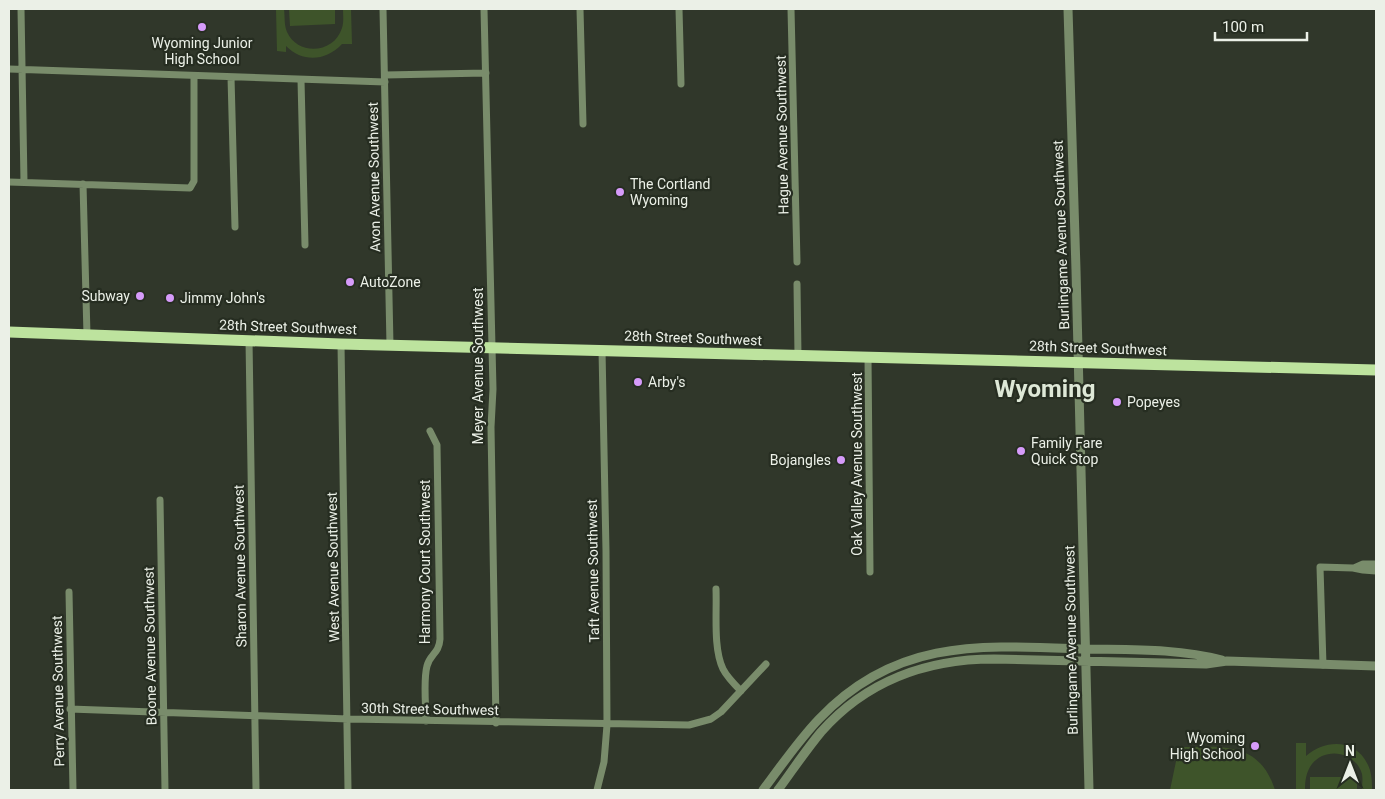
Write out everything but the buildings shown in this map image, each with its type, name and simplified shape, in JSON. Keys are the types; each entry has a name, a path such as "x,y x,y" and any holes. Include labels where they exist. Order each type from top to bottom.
{"main road":[{"name":"28th Street Southwest","path":"9,332 342,344 1376,370"}],"street":[{"path":"21,9 24,182"},
{"name":"Avon Avenue Southwest","path":"383,9 390,345"},
{"name":"Meyer Avenue Southwest","path":"484,9 493,389 490,426 496,722"},
{"path":"580,9 583,124"},
{"path":"679,9 681,84"},
{"name":"Hague Avenue Southwest","path":"791,9 797,262"},
{"name":"Burlingame Avenue Southwest","path":"1068,9 1079,362 1089,790"},
{"path":"9,69 301,80 385,79 486,73"},
{"path":"9,182 190,188 194,182 194,76"},
{"path":"231,77 235,227"},
{"path":"301,80 305,245"},
{"path":"83,184 87,335"},
{"path":"797,284 798,356"},
{"name":"Sharon Avenue Southwest","path":"249,340 256,790"},
{"name":"West Avenue Southwest","path":"342,344 348,790"},
{"name":"Taft Avenue Southwest","path":"597,790 604,762 607,725 602,350"},
{"name":"Oak Valley Avenue Southwest","path":"868,357 870,572"},
{"name":"Harmony Court Southwest","path":"426,721 426,672 428,662 439,647 440,639 437,445 430,431"},
{"name":"Boone Avenue Southwest","path":"160,500 165,790"},
{"path":"1354,568 1363,564 1376,564"},
{"path":"1323,665 1320,567 1376,571"},
{"path":"716,589 720,660 729,678 740,691"},
{"name":"Perry Avenue Southwest","path":"69,592 73,790"},
{"path":"763,790 794,748 820,718 852,690 892,666 909,659 952,649 985,646 1166,651 1207,656 1227,662"},
{"path":"778,790 818,736 843,711 884,683 934,664 976,659 1376,666"},
{"name":"30th Street Southwest","path":"70,709 348,719 672,726 698,724 711,720 721,712 766,664"}],"green space":[{"path":"276,9 284,9 286,29 292,40 307,48 316,49 332,43 338,37 343,26 343,9 351,9 352,44 342,44 329,54 314,58 300,55 286,46 286,52 277,51"},
{"path":"289,9 335,9 335,24 290,26"},
{"path":"1296,743 1306,743 1306,756 1324,746 1333,744 1351,747 1359,752 1370,770 1372,790 1362,790 1362,774 1354,761 1347,756 1332,753 1318,758 1312,764 1306,777 1305,790 1296,790"},
{"path":"1179,747 1224,747 1249,754 1259,762 1268,774 1275,790 1170,790"},
{"path":"1310,777 1357,777 1357,790 1310,790"}],"place":[{"name":"Wyoming Junior High School","path":"202,27"},
{"name":"The Cortland Wyoming","path":"620,192"},
{"name":"AutoZone","path":"350,282"},
{"name":"Subway","path":"140,296"},
{"name":"Jimmy John's","path":"170,298"},
{"name":"Arby's","path":"638,382"},
{"name":"Popeyes","path":"1117,402"},
{"name":"Family Fare Quick Stop","path":"1021,451"},
{"name":"Bojangles","path":"841,460"},
{"name":"Wyoming High School","path":"1255,746"}],"district":[{"name":"Wyoming","path":"1045,389"}]}
